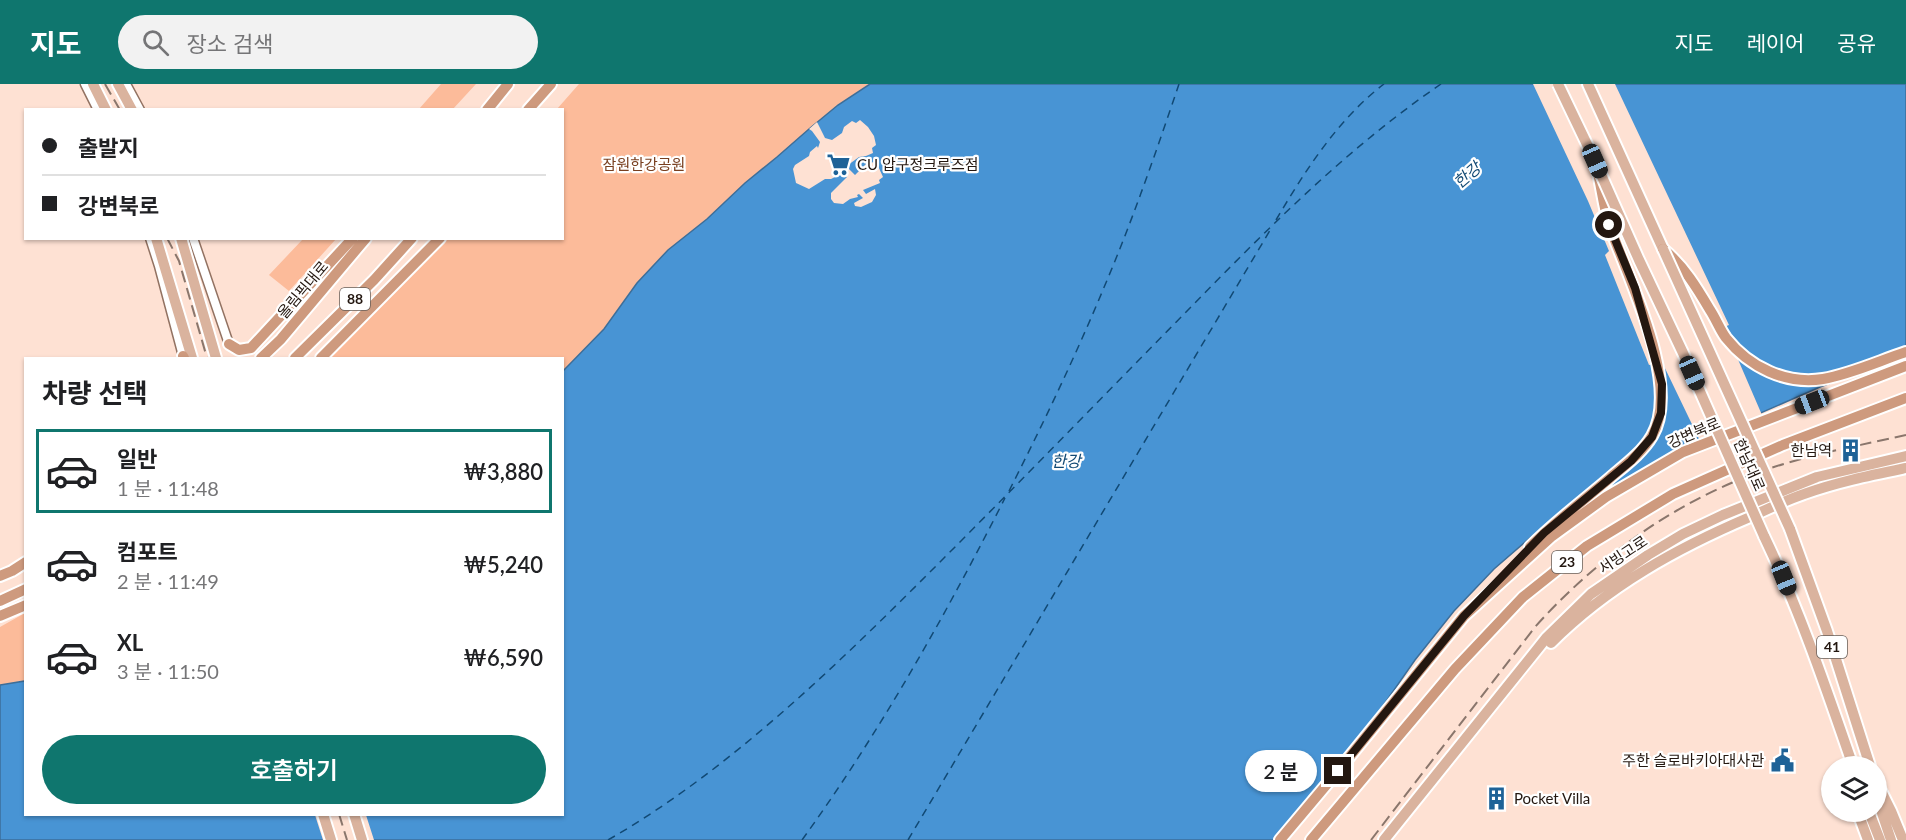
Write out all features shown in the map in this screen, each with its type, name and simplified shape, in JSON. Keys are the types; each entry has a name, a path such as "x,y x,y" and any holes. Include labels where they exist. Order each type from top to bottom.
{"highway":[{"path":"489,108 508,84"},
{"path":"530,108 550,84"},
{"path":"1464,616 1544,533 1631,461 1652,437 1661,413 1662,384 1654,353 1635,288 1609,225 1595,161"},
{"path":"228,344 239,350 251,348 351,240"},
{"name":"올림픽대로","path":"262,357 281,339 364,240"},
{"name":"88","path":"296,357 374,280 410,240"},
{"path":"322,357 438,240"},
{"path":"1663,249 1678,262 1726,338 1759,367 1778,375 1799,379 1823,379 1906,352"},
{"name":"강변북로","path":"1280,840 1464,616 1551,537 1606,497 1683,452 1906,366"},
{"name":"23","path":"1311,840 1455,669 1523,597 1587,546 1673,494 1783,445 1906,398"},
{"path":"0,576 24,563"},
{"path":"0,601 24,590"},
{"path":"0,616 24,606"}],"main road":[{"path":"93,84 105,108"},
{"path":"118,84 131,108"},
{"name":"한남대로","path":"1558,84 1784,578 1806,630 1850,756"},
{"name":"한남대로","path":"1588,84 1790,529 1827,631 1867,756"},
{"path":"157,240 186,357"},
{"path":"182,240 216,357"},
{"name":"서빙고로","path":"1384,840 1547,637 1591,594 1683,534 1723,515 1817,477 1906,456"},
{"name":"서빙고로","path":"1389,840 1522,671 1576,620 1615,590 1652,564 1705,537 1804,494 1906,468"},
{"path":"1887,803 1903,840"},
{"path":"324,816 331,840"},
{"path":"355,816 362,840"},
{"path":"1861,822 1868,840"},
{"path":"1873,822 1880,840"},
{"path":"1885,822 1891,840"}],"street":[{"path":"85,84 97,108"},
{"path":"126,84 139,108"},
{"path":"151,240 186,357"},
{"path":"194,240 228,344"}],"green space":[{"path":"441,84 476,84 454,108 420,108"},
{"name":"잠원한강공원","path":"579,84 870,84 838,105 668,250 637,283 604,329 564,370 564,357 329,357 446,240 564,240 564,108 558,108"},
{"path":"302,240 335,240 289,291 269,275"},
{"path":"24,614 24,681 0,685 0,627"}],"water":[{"name":"한강","path":"870,84 1906,84 1906,355 1820,387 1701,439 1621,482 1538,531 1494,569 1454,611 1415,660 1357,743 1278,840 0,840 0,685 24,681 24,816 564,816 564,370 604,329 637,283 668,250 838,105"}],"pier":[{"path":"1533,84 1615,84 1729,325 1724,327 1762,415 1701,443 1662,362 1649,365 1605,255 1609,251"},
{"path":"860,120 874,136 876,145 872,148 873,153 859,157 848,165 848,168 855,175 867,163 869,165 873,162 878,166 883,177 879,180 880,183 863,190 866,194 875,189 876,195 872,202 861,207 855,206 854,203 863,198 859,194 858,197 843,204 834,203 831,193 847,177 841,169 835,173 837,176 825,179 809,189 796,183 793,169 795,165 809,156 817,146 818,148 820,142 809,129 817,122 825,138 832,140 842,133 844,127 852,121 856,123"},
{"path":"315,816 366,816 374,840 323,840"}],"ferry route":[{"path":"1009,491 1059,389 1105,285 1135,210 1179,84"},
{"path":"1276,220 1337,129 1384,84"},
{"path":"608,840 697,781 782,713 938,564 1281,217 1374,134 1441,84"},
{"path":"908,840 1272,227"},
{"path":"802,840 858,758 910,673 1005,498"}],"railway":[{"path":"105,84 119,108"},
{"path":"168,240 179,261 207,357"},
{"path":"1371,840 1535,627 1584,578 1610,556 1666,517 1727,485 1795,461 1906,435"},
{"path":"340,816 347,840"}],"place":[{"name":"CU 압구정크루즈점","path":"839,165"},
{"name":"한남역","path":"1850,451"},
{"name":"주한 슬로바키아대사관","path":"1782,761"},
{"name":"Pocket Villa","path":"1496,799"}],"route":[{"path":"1338,771 1464,616 1544,533 1631,461 1652,437 1661,413 1662,384 1635,288 1609,225"}]}
